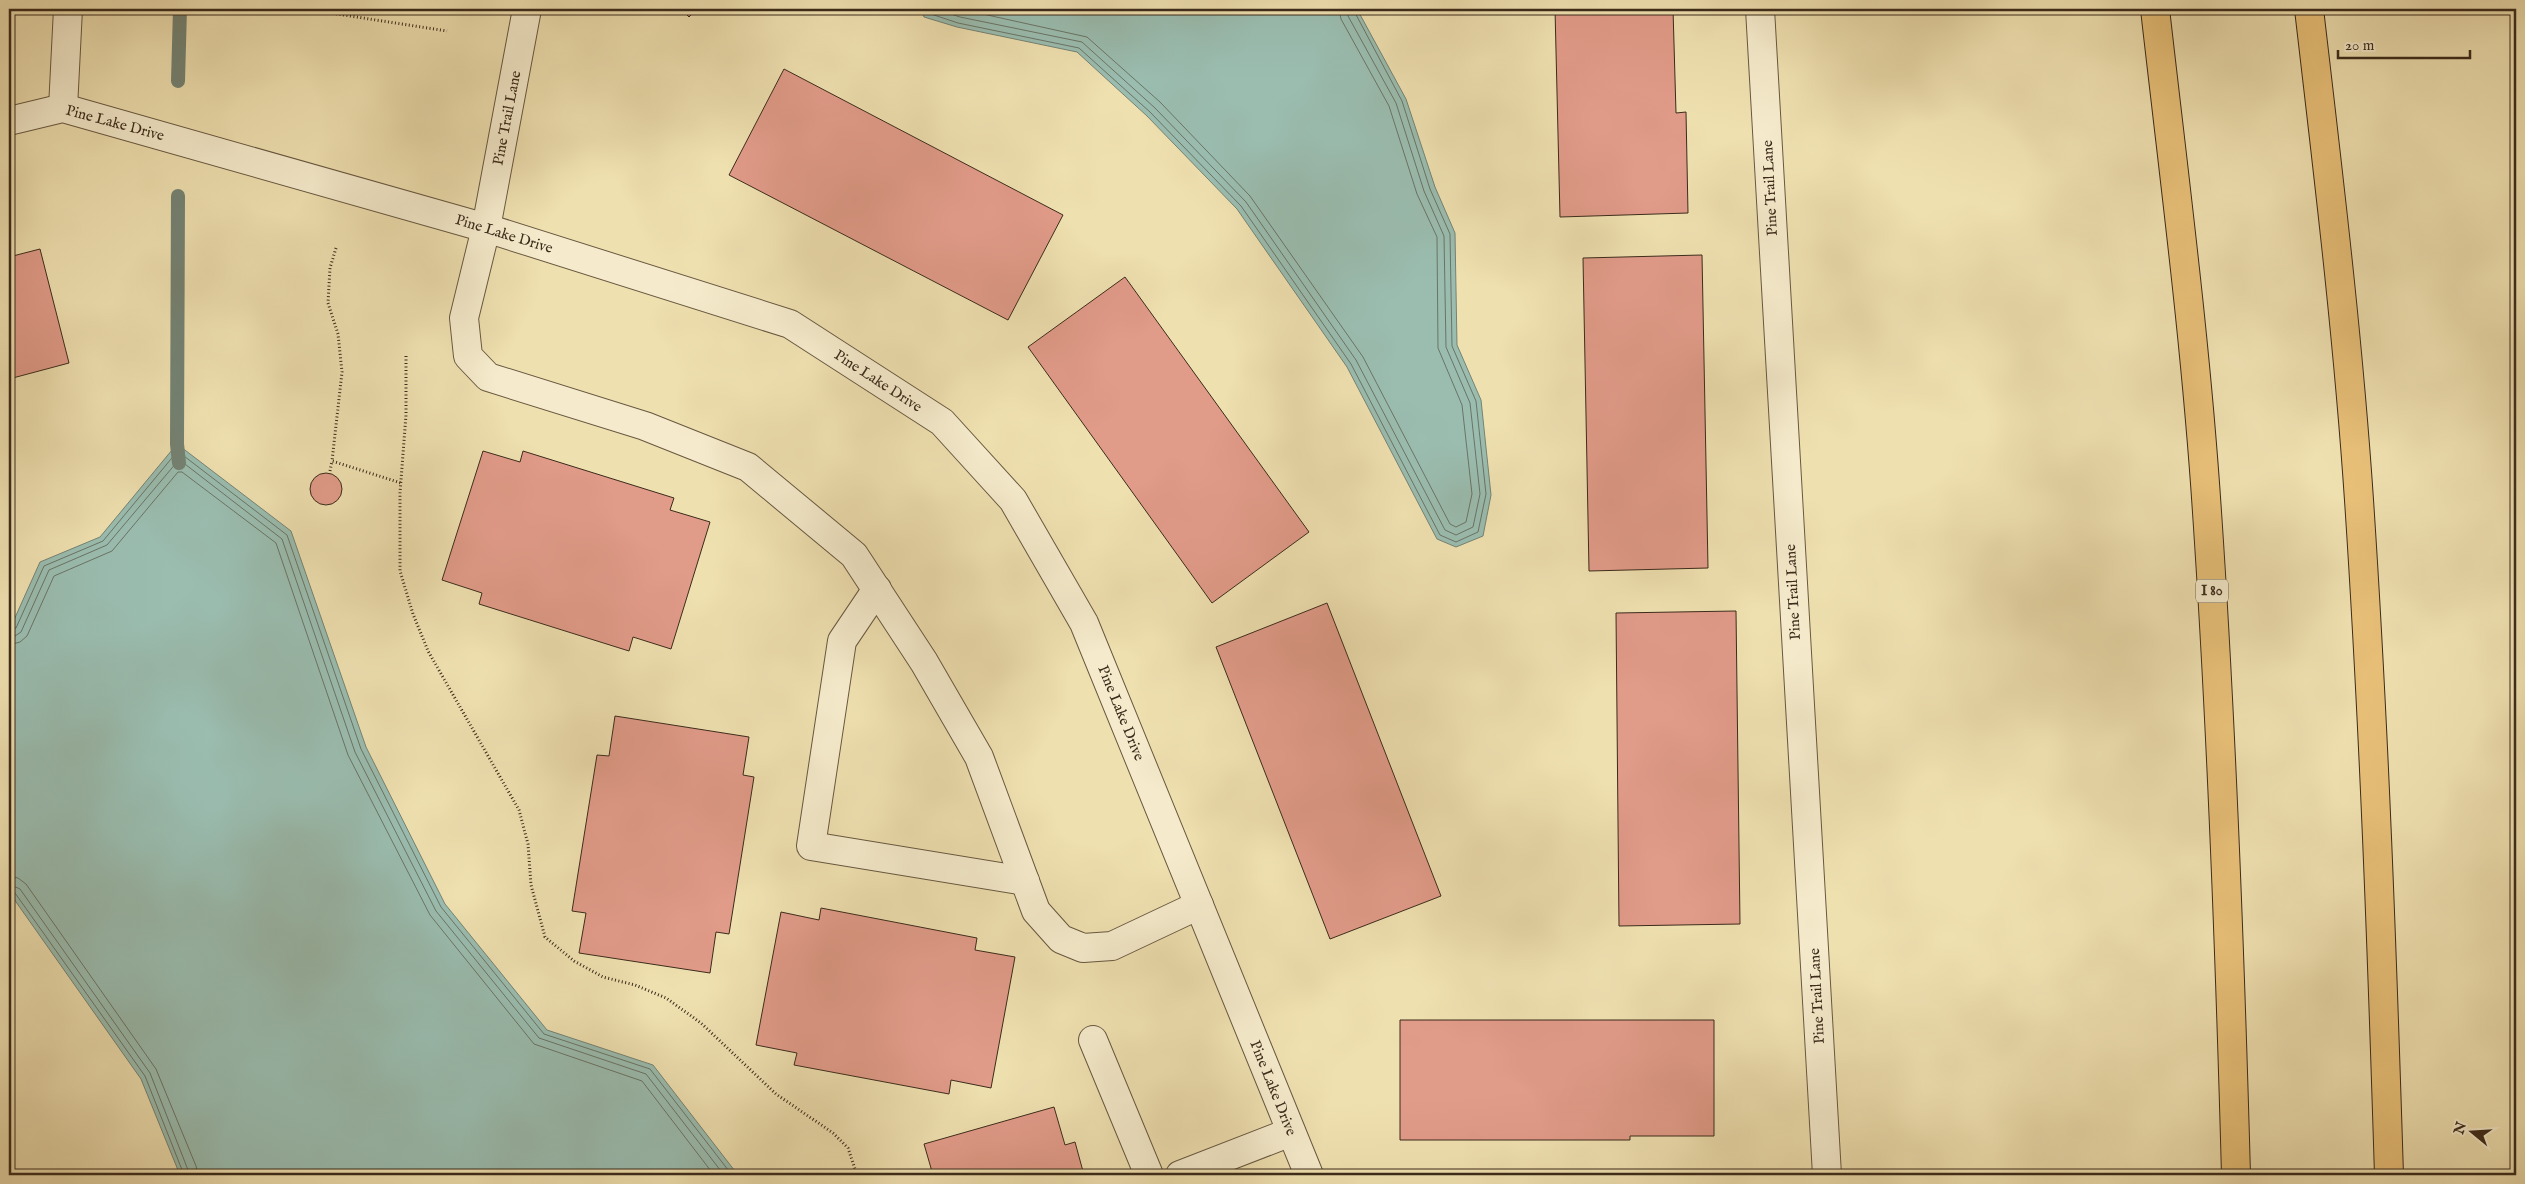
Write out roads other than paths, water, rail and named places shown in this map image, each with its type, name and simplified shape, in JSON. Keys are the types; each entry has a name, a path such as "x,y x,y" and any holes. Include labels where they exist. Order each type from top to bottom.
{"highway":[{"name":"I 80","path":"2155,9 2185,273 2207,510 2228,869 2236,1175"},
{"path":"2309,9 2337,257 2359,498 2380,871 2389,1175"}],"street":[{"path":"63,108 68,9"},
{"name":"Pine Trail Lane","path":"527,9 486,228 464,318 468,356 488,376 645,426 748,467 854,555 924,662 979,757 1036,911 1061,939 1083,948 1112,946 1199,905"},
{"name":"Pine Trail Lane","path":"1760,9 1827,1175"},
{"name":"Pine Lake Drive","path":"9,121 63,108 486,228 790,324 942,422 1013,500 1084,622 1309,1175"},
{"path":"877,590 842,641 811,846 1025,880"},
{"path":"1094,1040 1149,1175"},
{"path":"1180,1175 1292,1132"}],"water":[{"path":"920,9 1357,9 1406,99 1435,187 1455,233 1457,345 1481,400 1491,495 1483,536 1456,547 1437,539 1347,367 1237,209 1147,116 1077,52 957,27 924,17"},
{"path":"177,444 291,531 366,747 445,904 547,1030 653,1065 738,1175 180,1175 141,1079 9,892 9,631 40,562 100,537"}],"waterway":[{"path":"178,81 180,9"},
{"path":"178,196 177,444 179,463"}]}
